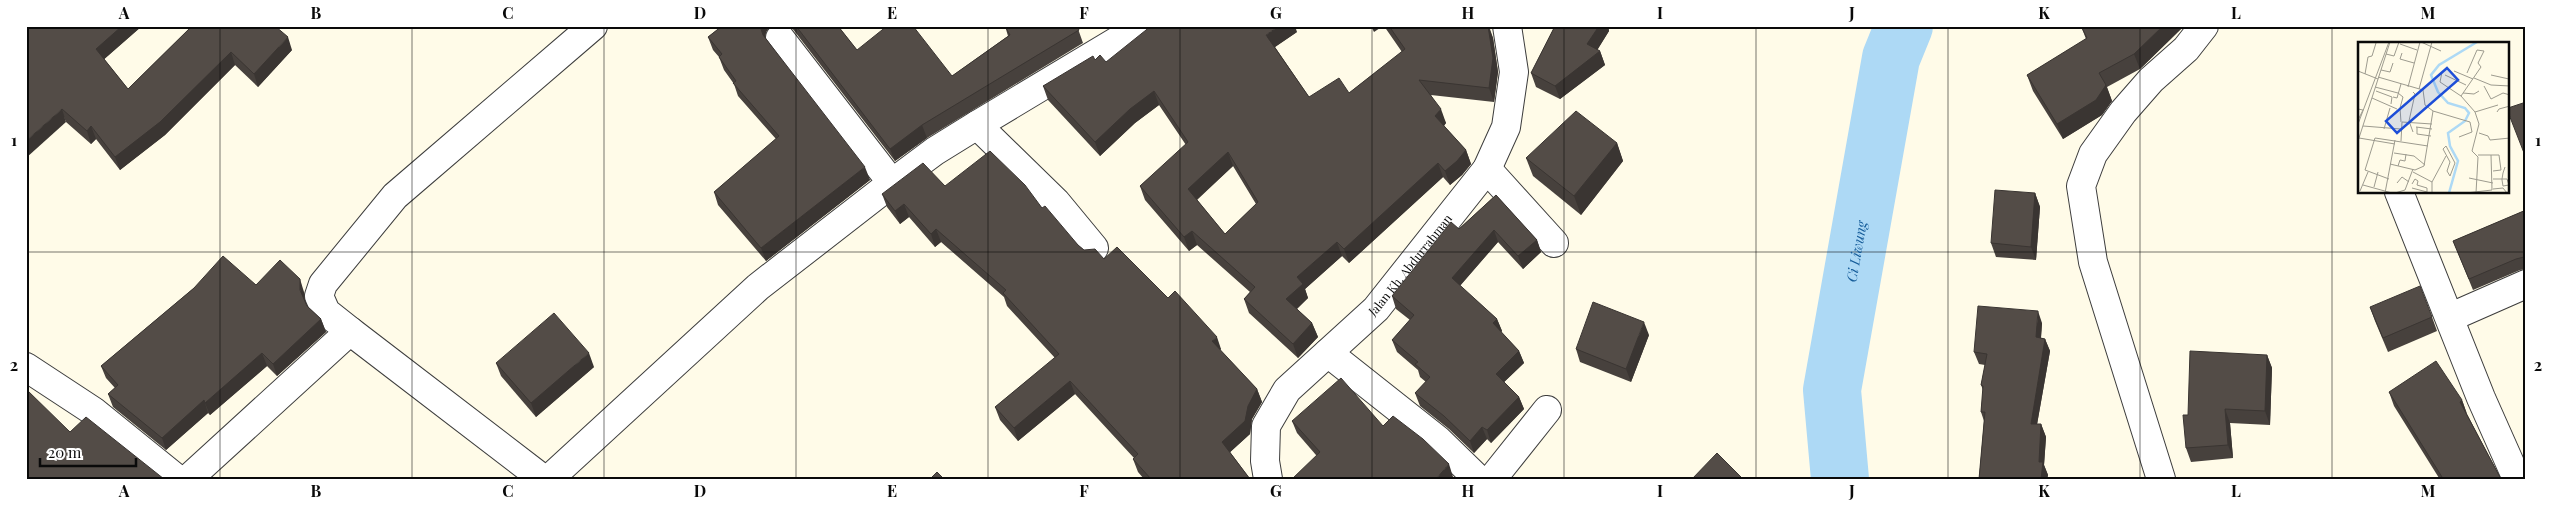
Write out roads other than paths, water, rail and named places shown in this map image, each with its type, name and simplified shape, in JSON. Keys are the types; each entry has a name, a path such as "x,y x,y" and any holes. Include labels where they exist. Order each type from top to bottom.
{"street":[{"path":"542,479 326,312 319,296 323,284 395,196 593,26"},
{"path":"549,479 758,287 892,183 935,151 977,124 1102,36 1142,26"},
{"name":"Jalan Kh. Abdurrahman","path":"1268,479 1265,461 1266,426 1287,390 1376,309 1486,169 1506,127 1514,72 1507,26"},
{"path":"2161,479 2093,262 2081,186 2094,154 2123,112 2151,80 2186,49 2204,26"},
{"path":"780,38 892,183"},
{"path":"977,124 1056,202 1094,248"},
{"path":"1486,169 1554,243"},
{"path":"2401,194 2482,398 2519,474"},
{"path":"2451,317 2526,284"},
{"path":"188,479 350,331"},
{"path":"1328,353 1431,434 1478,479"},
{"path":"26,367 92,411 176,479"},
{"path":"1492,479 1547,410"}],"waterway":[{"name":"Ci Liwung","path":"1840,479 1832,390 1891,58 1904,26"}]}
